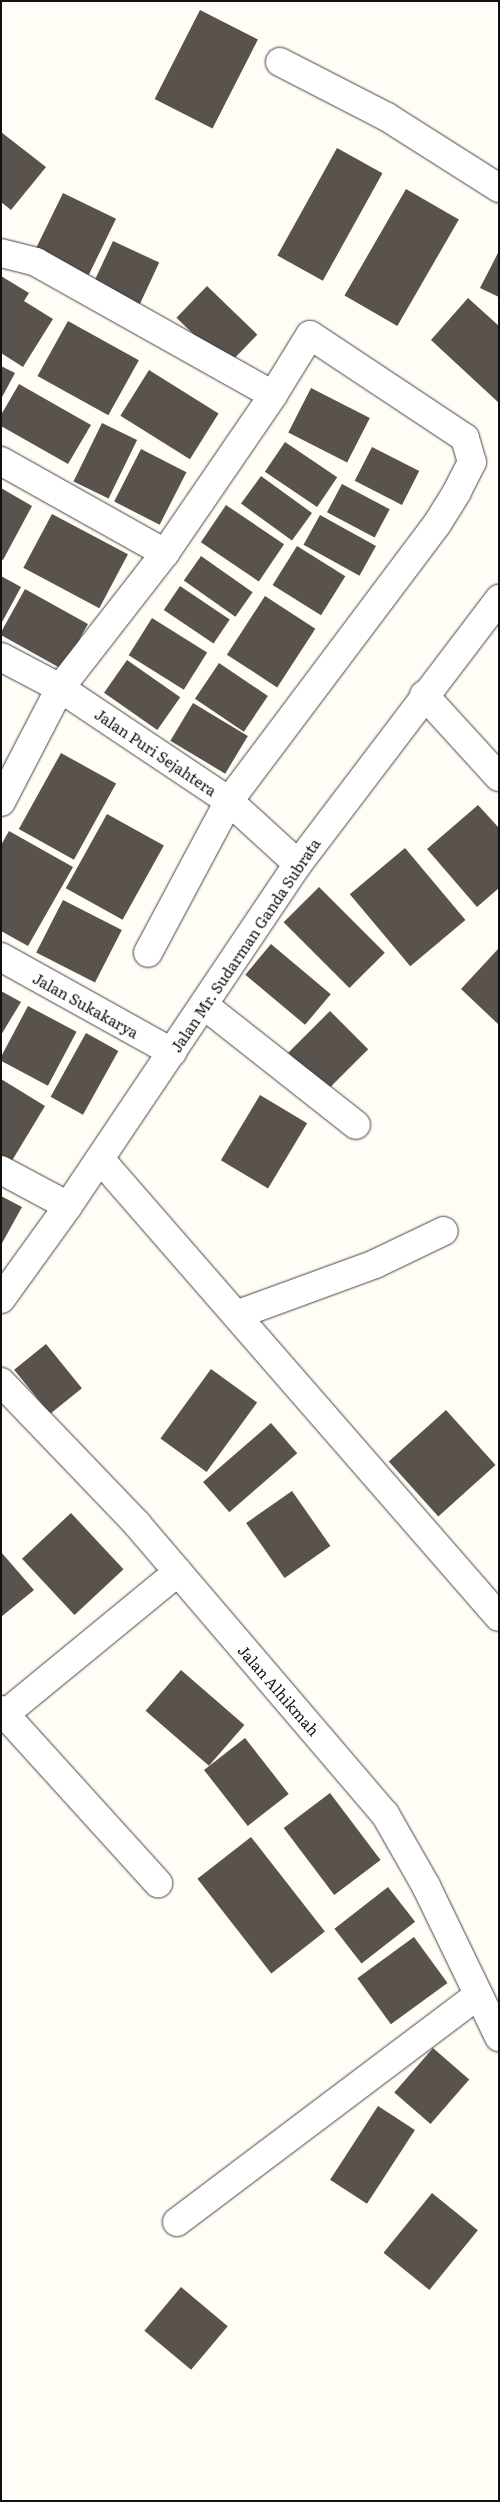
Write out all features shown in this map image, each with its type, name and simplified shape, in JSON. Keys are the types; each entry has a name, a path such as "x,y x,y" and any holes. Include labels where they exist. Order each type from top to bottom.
{"street":[{"path":"280,62 387,117 499,188"},
{"path":"1,253 36,262 273,395"},
{"path":"1,802 60,688 165,552 273,395 310,335 461,434 469,444 472,462 437,524 229,801 148,953"},
{"path":"1,461 165,552"},
{"name":"Jalan Mr. Sudarman Ganda Subrata","path":"1,1299 68,1206 205,1006 298,864 424,695 499,599"},
{"name":"Jalan Puri Sejahtera","path":"1,657 60,688 229,801 298,864"},
{"path":"424,695 499,777"},
{"name":"Jalan Sukakarya","path":"1,957 172,1052"},
{"path":"205,1006 356,1125"},
{"path":"100,1159 499,1618"},
{"path":"1,1170 68,1206"},
{"path":"236,1315 374,1264 444,1231"},
{"name":"Jalan Alhikmah","path":"1,1382 178,1572 386,1814 423,1879 499,2037"},
{"path":"158,1883 3,1712 178,1572"},
{"path":"177,2222 478,1995"}],"building":[{"path":"200,10 258,40 213,129 155,99"},
{"path":"1,132 46,167 11,210 1,202"},
{"path":"337,148 382,173 323,281 277,256"},
{"path":"406,189 459,219 397,326 344,296"},
{"path":"63,193 116,219 88,276 35,251"},
{"path":"113,241 159,263 136,311 90,290"},
{"path":"499,251 499,297 480,288"},
{"path":"1,276 29,293 24,301 53,319 23,367 1,353"},
{"path":"207,286 257,335 227,366 176,318"},
{"path":"468,298 499,326 499,403 431,340"},
{"path":"68,321 139,360 108,415 37,376"},
{"path":"1,366 15,373 1,399"},
{"path":"149,370 219,413 190,459 120,416"},
{"path":"19,384 91,425 68,464 1,426 1,415"},
{"path":"311,388 370,418 347,463 288,433"},
{"path":"102,423 137,440 109,499 74,481"},
{"path":"285,442 337,477 317,507 265,472"},
{"path":"372,447 419,471 402,505 355,481"},
{"path":"141,449 186,472 160,525 114,502"},
{"path":"261,476 312,513 292,541 241,504"},
{"path":"342,484 390,509 375,538 327,512"},
{"path":"1,488 32,506 3,560 1,559"},
{"path":"226,505 284,544 259,581 201,542"},
{"path":"52,514 128,554 99,608 23,568"},
{"path":"320,515 376,546 359,576 304,545"},
{"path":"297,546 345,576 321,615 273,585"},
{"path":"201,556 253,592 235,617 184,581"},
{"path":"1,576 21,587 1,624"},
{"path":"180,586 230,620 214,644 164,610"},
{"path":"25,589 88,624 63,669 1,635"},
{"path":"265,596 315,629 277,687 227,655"},
{"path":"152,618 207,652 184,690 129,655"},
{"path":"127,660 180,697 157,730 104,693"},
{"path":"219,663 268,696 244,732 195,699"},
{"path":"193,703 248,736 225,774 170,741"},
{"path":"61,753 116,784 74,860 19,829"},
{"path":"478,805 499,828 499,888 477,907 427,849"},
{"path":"107,814 164,846 123,920 66,888"},
{"path":"9,831 73,867 28,946 1,931 1,845"},
{"path":"405,848 465,920 410,966 350,894"},
{"path":"319,887 385,953 349,988 284,922"},
{"path":"63,900 122,930 95,983 36,953"},
{"path":"271,944 331,994 305,1025 245,975"},
{"path":"499,948 499,1025 461,989"},
{"path":"1,991 21,1002 1,1035"},
{"path":"28,1006 77,1032 48,1086 1,1061 1,1057"},
{"path":"330,1011 368,1049 326,1091 288,1053"},
{"path":"86,1033 118,1051 83,1115 51,1097"},
{"path":"1,1079 45,1106 10,1164 1,1158"},
{"path":"260,1095 307,1123 268,1188 221,1160"},
{"path":"1,1196 22,1207 1,1245"},
{"path":"46,1344 82,1388 50,1414 14,1370"},
{"path":"211,1369 257,1403 207,1472 160,1439"},
{"path":"446,1410 496,1465 438,1517 389,1462"},
{"path":"271,1423 297,1453 229,1512 203,1482"},
{"path":"292,1491 330,1546 285,1578 246,1523"},
{"path":"71,1513 124,1569 75,1615 22,1559"},
{"path":"1,1552 34,1590 1,1617"},
{"path":"181,1670 244,1725 209,1766 146,1711"},
{"path":"245,1738 289,1794 248,1826 204,1770"},
{"path":"330,1793 381,1860 334,1895 284,1828"},
{"path":"251,1837 325,1932 271,1973 197,1879"},
{"path":"388,1887 415,1922 362,1964 334,1929"},
{"path":"414,1937 448,1983 391,2024 357,1978"},
{"path":"433,2048 469,2079 431,2124 394,2093"},
{"path":"378,2106 415,2130 367,2204 330,2180"},
{"path":"432,2193 478,2230 429,2290 384,2253"},
{"path":"181,2287 228,2326 191,2370 144,2331"}]}
